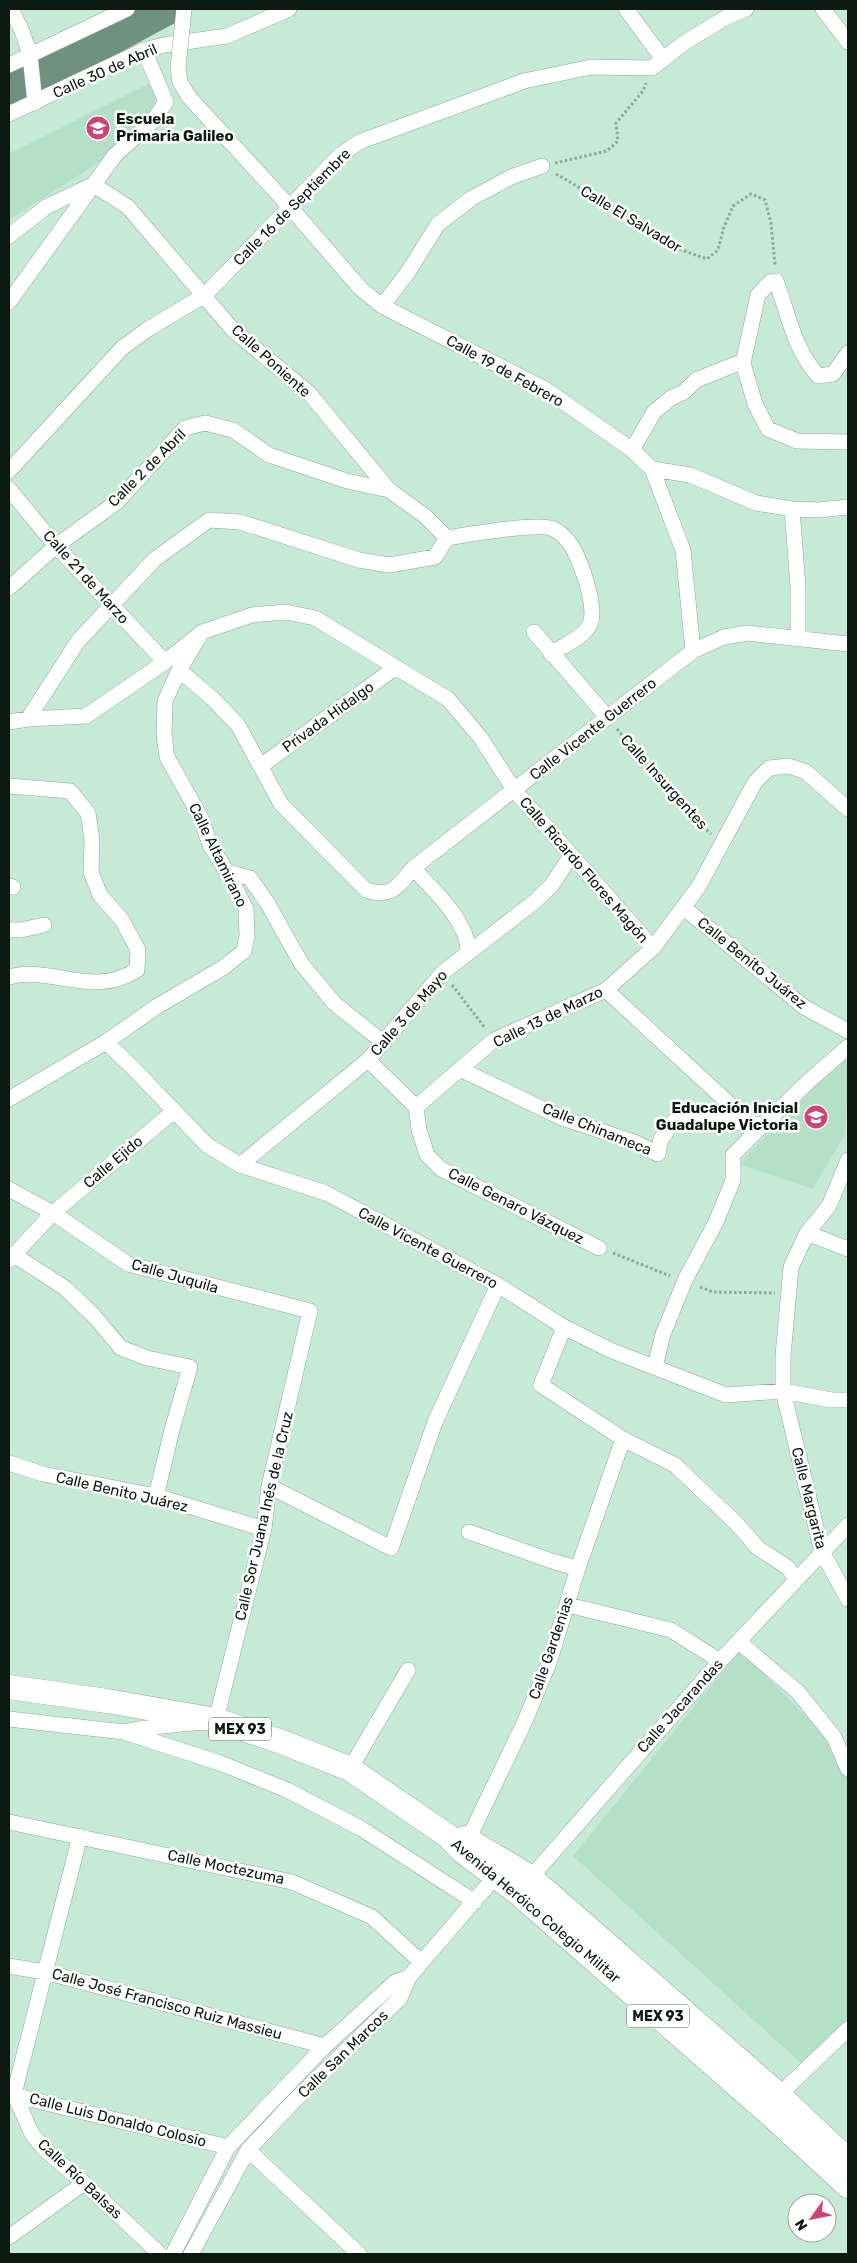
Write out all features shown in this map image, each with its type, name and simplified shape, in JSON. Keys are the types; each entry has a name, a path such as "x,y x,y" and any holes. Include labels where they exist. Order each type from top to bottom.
{"main road":[{"name":"Avenida Heróico Colegio Militar","path":"9,1687 107,1701 216,1720 282,1742 350,1769 524,1885 779,2095 848,2160"},
{"name":"Avenida Heróico Colegio Militar","path":"524,1885 848,2186"}],"street":[{"path":"11,9 30,55 34,103"},
{"path":"9,65 127,9"},
{"name":"Calle 19 de Febrero","path":"184,9 178,68 180,82 189,97 290,207 361,290 382,306 545,390 632,450 652,469 683,550 693,651"},
{"name":"Calle 30 de Abril","path":"9,114 144,50 164,45 228,36 288,9"},
{"path":"626,9 657,64 684,43 725,18 746,9"},
{"path":"823,9 848,42"},
{"path":"9,302 115,155 152,122 166,102 144,50"},
{"name":"Calle 16 de Septiembre","path":"9,471 122,348 148,329 205,295 339,156 359,142 524,81 591,67 657,64"},
{"path":"382,306 408,272 438,224 472,198 511,177 542,166"},
{"path":"9,236 46,207 94,185"},
{"name":"Calle Poniente","path":"94,185 128,207 234,330 309,394 389,490 425,516 447,538"},
{"path":"848,353 833,374 818,376 804,360 797,346 788,312 776,280 770,282 758,295 743,363 755,404 768,429 797,441 848,442"},
{"path":"632,450 654,412 671,398 684,392 696,380 743,363"},
{"name":"Calle 2 de Abril","path":"9,588 56,546 118,502 185,428 205,423 233,430 269,455 347,481 389,490"},
{"path":"652,469 690,475 756,503 792,509 819,510 848,507"},
{"name":"Calle 21 de Marzo","path":"9,489 56,546 165,662"},
{"path":"792,509 798,587 798,638"},
{"path":"28,719 78,641 155,558 209,520 240,522 369,562 389,565 435,557 447,538 524,528 552,528 568,541 582,568 589,594 592,618 590,626 551,654"},
{"name":"Calle Ricardo Flores Magón","path":"202,632 252,615 286,612 316,618 448,699 480,737 515,791 653,948"},
{"path":"9,722 28,719 86,716 165,662 202,632"},
{"path":"202,632 179,670 213,698 238,725 261,766"},
{"path":"534,632 607,717"},
{"name":"Calle Vicente Guerrero","path":"261,766 281,804 366,890 380,895 395,890 413,868 515,791 693,651 724,637 747,634 848,644"},
{"name":"Privada Hidalgo","path":"261,766 396,668"},
{"name":"Calle Altamirano","path":"9,1099 106,1042 156,1007 224,967 244,951 247,936 246,909 227,872 210,845 200,816 167,757 164,735 165,700 179,670"},
{"name":"Calle 13 de Marzo","path":"416,1107 462,1070 494,1040 606,990 653,948 698,886 755,782 769,768 789,766 806,772 848,809"},
{"path":"9,786 70,791 88,813 92,840 91,872 100,895 122,920 138,950 137,970 122,980 87,983 23,973 9,977"},
{"name":"Calle 3 de Mayo","path":"240,1165 368,1060 442,973 534,903 551,886 571,856"},
{"path":"413,868 448,906 468,941 468,952"},
{"path":"227,872 250,878 268,904 301,963 335,1004 384,1043"},
{"name":"Calle Benito Juárez","path":"683,907 804,1007 848,1031"},
{"path":"9,930 44,926"},
{"path":"606,990 756,1124"},
{"name":"Calle Vicente Guerrero","path":"106,1042 207,1145 240,1165 326,1193 498,1285 564,1327 610,1350 726,1395 782,1392 832,1400 848,1400"},
{"path":"655,1367 663,1334 686,1278 716,1222 733,1180 733,1155 756,1124 848,1047"},
{"path":"368,1060 416,1107"},
{"name":"Calle Chinameca","path":"462,1070 562,1118 634,1142 658,1154 662,1139 675,1120 756,1124"},
{"name":"Calle Genaro Vázquez","path":"416,1107 419,1130 427,1155 441,1169 599,1248"},
{"name":"Calle Ejido","path":"11,1258 53,1212 174,1111"},
{"name":"Calle Margarita","path":"848,1160 829,1206 808,1233 791,1267 785,1322 782,1392 822,1552 848,1599"},
{"name":"Calle Juquila","path":"9,1188 53,1212 128,1264 310,1311"},
{"path":"808,1233 848,1249"},
{"path":"11,1258 65,1288 94,1316 121,1348 147,1358 190,1368 173,1426 156,1496"},
{"path":"269,1486 391,1548 435,1422 498,1285"},
{"name":"Calle Sor Juana Inés de la Cruz","path":"216,1720 264,1529 269,1486 310,1311"},
{"path":"564,1327 541,1385 623,1438 675,1465 737,1524 758,1548 788,1567 797,1578"},
{"name":"Calle Gardenias","path":"459,1842 525,1721 549,1663 578,1568 623,1438"},
{"name":"Calle Benito Juárez","path":"9,1463 52,1476 156,1496 264,1529"},
{"name":"Calle Jacarandas","path":"524,1885 720,1661 848,1525"},
{"path":"469,1532 555,1562 578,1568"},
{"path":"568,1605 670,1630 720,1661"},
{"path":"739,1642 798,1692 834,1737 848,1768"},
{"path":"350,1769 408,1670"},
{"path":"9,1718 124,1732 220,1763 287,1790 362,1829 475,1902"},
{"path":"124,1732 149,1726 183,1726 216,1720"},
{"name":"Calle Moctezuma","path":"9,1822 292,1882 372,1918 421,1962"},
{"path":"11,2094 80,1836"},
{"name":"Calle San Marcos","path":"191,2254 248,2150 293,2102 400,1998 409,1977 475,1902 501,1869"},
{"name":"Calle José Francisco Ruiz Massieu","path":"9,1966 45,1972 325,2046"},
{"path":"173,2254 228,2147 325,2046 395,1982 409,1977"},
{"path":"779,2095 848,2029"},
{"name":"Calle Luis Donaldo Colosio","path":"11,2094 228,2147"},
{"name":"Calle Río Balsas","path":"11,2094 32,2134 46,2150 160,2254"},
{"path":"248,2150 359,2254"},
{"path":"9,2237 84,2183"}],"path":[{"path":"542,166 607,151 618,141 616,124 643,91 657,64"},
{"name":"Calle El Salvador","path":"542,166 647,227 668,245 707,259 718,250 724,226 733,206 751,194 765,200 771,223 776,280"},
{"name":"Calle Insurgentes","path":"607,717 695,819 722,845"},
{"path":"442,973 494,1040"}],"shaded area":[{"name":"Escuela Primaria Galileo","path":"152,82 162,102 101,161 9,220 9,154"},
{"name":"Educación Inicial Guadalupe Victoria","path":"848,1053 848,1098 844,1136 813,1189 739,1164"},
{"path":"740,1650 826,1736 848,1778 848,2019 803,2065 573,1856"}],"waterway":[{"path":"9,89 92,50 168,9"}],"place":[{"name":"Escuela Primaria Galileo","path":"98,128"},
{"name":"Educación Inicial Guadalupe Victoria","path":"816,1117"}]}
